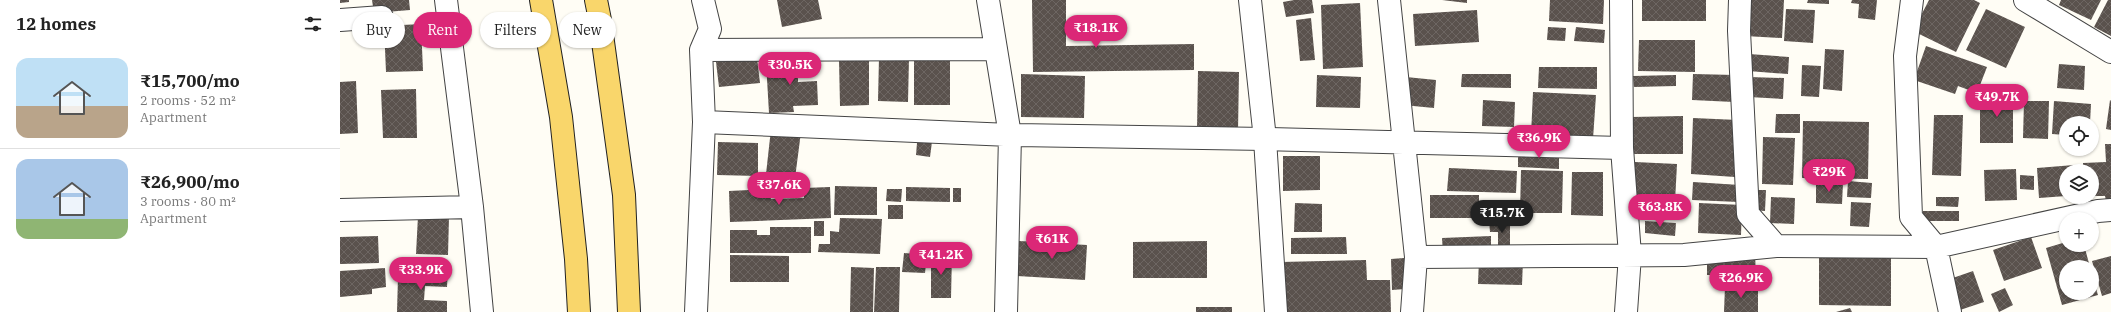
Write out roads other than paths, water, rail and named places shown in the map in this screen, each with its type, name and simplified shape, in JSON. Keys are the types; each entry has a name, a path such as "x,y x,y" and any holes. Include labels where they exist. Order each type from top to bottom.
{"main road":[{"path":"541,0 561,117 576,258 579,312"},
{"path":"596,0 624,195 629,312"}],"street":[{"path":"446,0 472,207 482,312"},
{"path":"696,312 704,122 701,50 710,30 703,0"},
{"path":"988,0 1010,136 1006,312"},
{"path":"1250,0 1265,139 1276,312"},
{"path":"1389,0 1416,257 1412,312"},
{"path":"1621,0 1622,148 1630,255 1626,312"},
{"path":"1740,0 1739,31 1748,214 1776,246"},
{"path":"1912,0 1905,56 1911,216 1936,247 1950,312"},
{"path":"2026,0 2111,52"},
{"path":"340,20 352,19"},
{"path":"701,50 996,49"},
{"path":"704,122 1010,136 1265,139 1622,148"},
{"path":"340,210 472,207"},
{"path":"1416,257 1684,255 1776,246 1936,247 2098,211 2111,210"}]}
